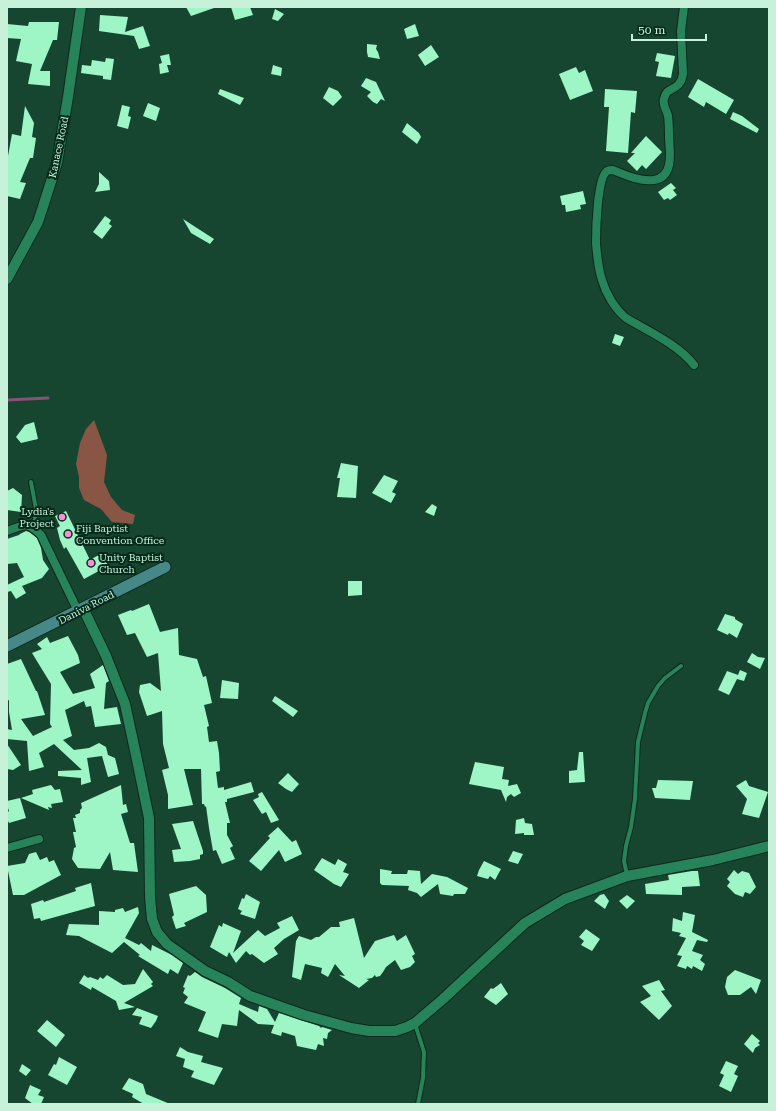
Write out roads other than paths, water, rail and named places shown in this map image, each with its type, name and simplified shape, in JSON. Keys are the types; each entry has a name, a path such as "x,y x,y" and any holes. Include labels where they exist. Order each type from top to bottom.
{"main road":[{"name":"Daniva Road","path":"7,646 165,567"}],"street":[{"name":"Kanace Road","path":"7,279 38,222 57,163 81,7"},
{"path":"684,7 681,31 682,79 677,86 668,91 663,102 668,115 669,164 664,175 654,180 637,179 612,170 605,173 601,180 598,197 596,243 599,270 604,288 620,314 679,349 688,356 694,365"},
{"path":"7,530 25,525 34,528 41,535 106,656 125,704 148,818 150,897 152,919 157,932 167,944 205,971 228,982 250,996 304,1015 351,1028 369,1031 395,1031 415,1023 524,923 565,899 627,876 713,860 769,846"},
{"path":"7,848 39,839"}],"lane":[{"path":"31,482 36,509 34,528"},
{"path":"627,876 624,861 635,799 638,742 645,713 648,703 658,686 665,678 681,666"},
{"path":"415,1023 424,1052 423,1078 418,1104"}],"waterway":[{"path":"7,400 48,398"}],"place":[{"name":"Lydia's Project","path":"62,517"},
{"name":"Fiji Baptist Convention Office","path":"68,534"},
{"name":"Unity Baptist Church","path":"91,563"}]}
